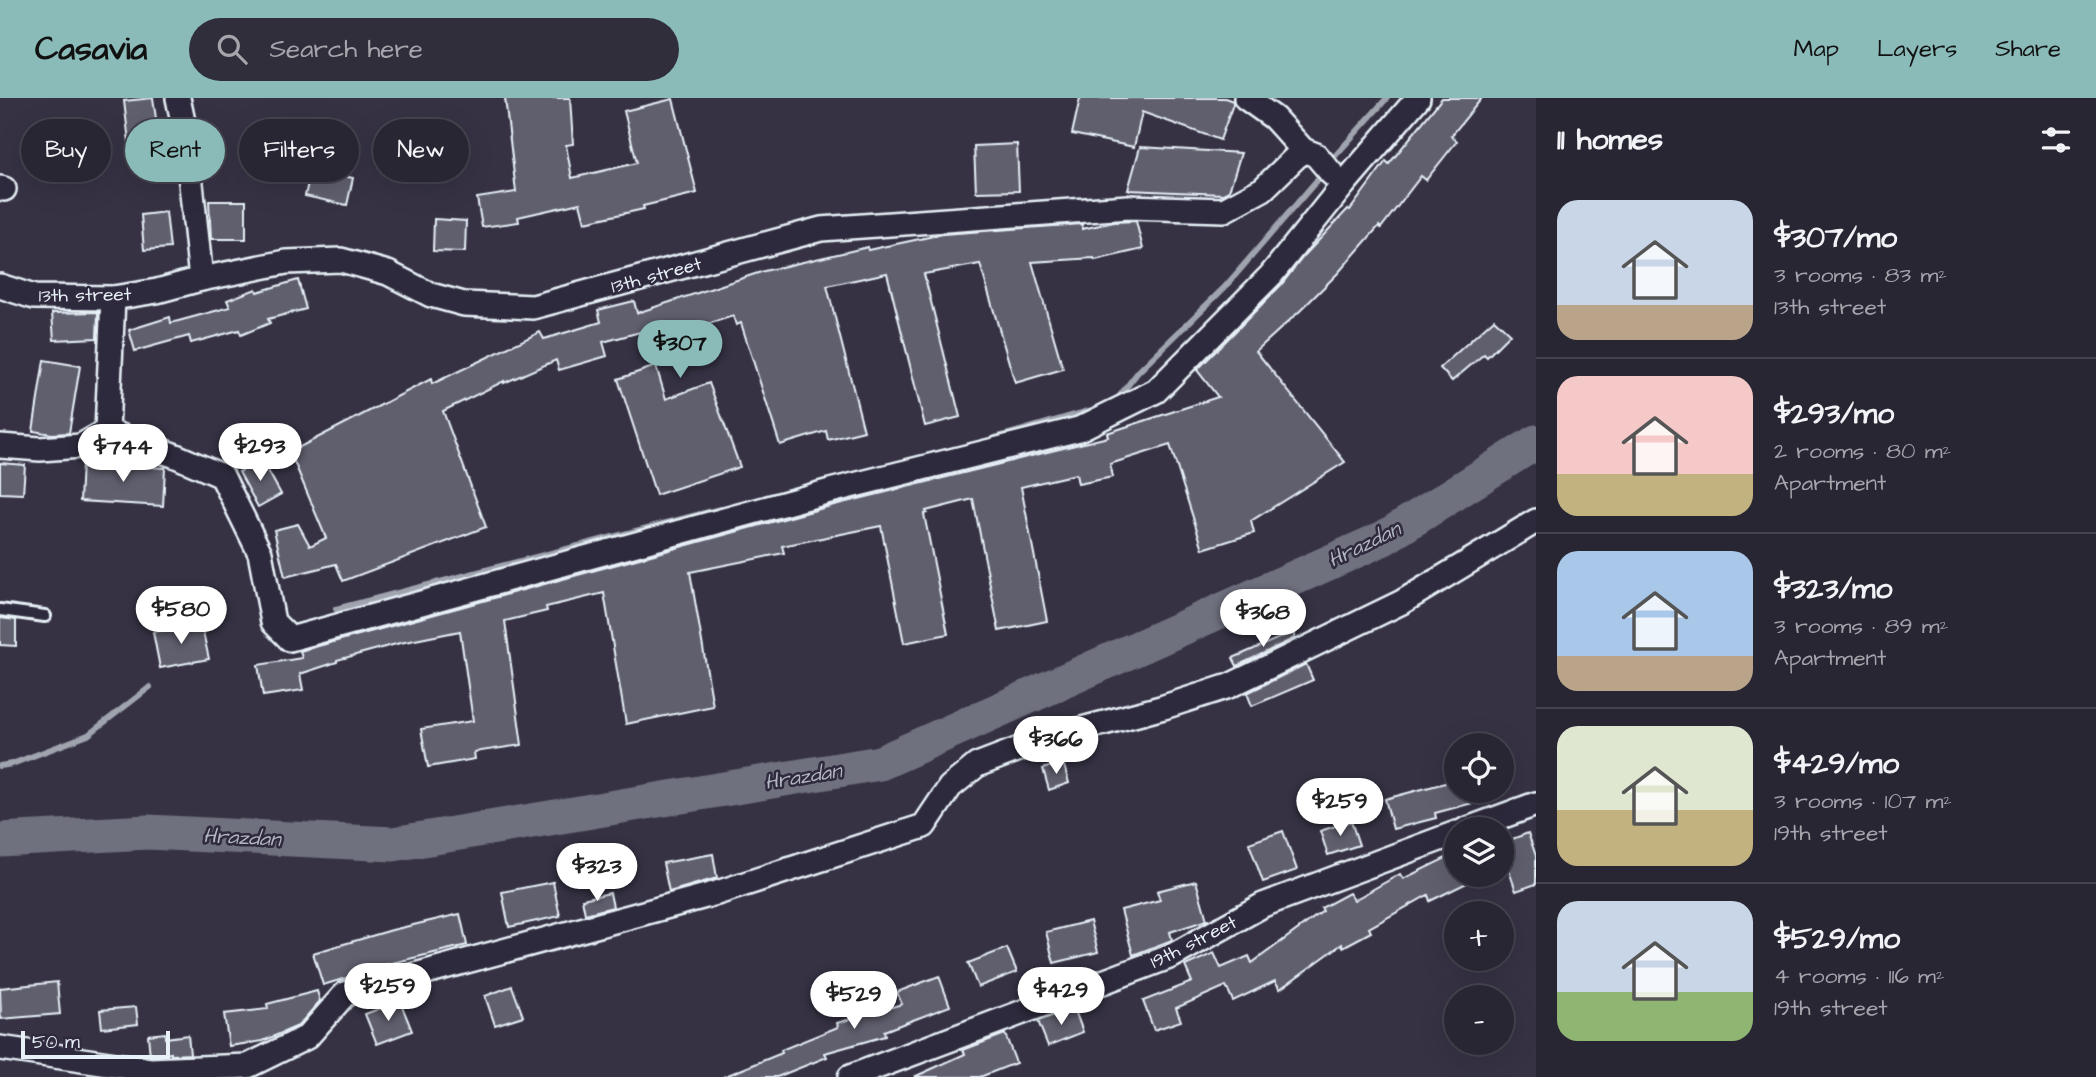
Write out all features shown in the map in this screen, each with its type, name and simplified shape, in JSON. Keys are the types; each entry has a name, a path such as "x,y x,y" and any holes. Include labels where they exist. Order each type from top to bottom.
{"street":[{"path":"178,98 186,136 201,279"},
{"path":"1245,98 1274,118 1303,150 1316,155 1344,184"},
{"path":"0,446 40,449 81,446 107,431 222,476 260,553 273,622 290,639 830,491 1079,429 1156,391 1271,275 1418,98"},
{"name":"13th street","path":"0,286 34,297 113,298 157,291 286,262 341,260 388,273 431,296 464,304 533,307 821,229 1128,206 1224,210 1263,189 1303,150"},
{"path":"107,431 113,298"},
{"path":"0,1048 46,1067 149,1070 248,1066 307,1037 345,994 717,893 924,826 950,787 977,765 1048,738 1164,707 1229,686 1402,602 1536,521"},
{"path":"1500,817 1536,804"},
{"name":"19th street","path":"850,1077 1172,956 1263,905 1444,837"}],"lane":[{"path":"0,610 45,616"}],"building":[{"path":"153,98 156,119 126,119 124,101"},
{"path":"505,98 570,98 573,144 566,145 572,178 637,163 624,111 673,99 697,193 643,206 644,209 585,222 580,203 518,217 519,222 482,227 477,198 516,192"},
{"path":"1080,98 1225,98 1233,101 1233,104 1220,140 1142,112 1134,147 1072,134"},
{"path":"1442,98 1482,98 1451,136 1457,141 1426,180 1421,176 1381,228 1379,226 1338,273 1256,351 1345,462 1251,521 1254,533 1203,549 1170,445 1110,464 1113,477 1078,484 1076,474 1021,487 1047,621 999,631 973,499 926,511 924,514 948,634 904,643 881,526 782,546 784,553 690,572 713,706 626,724 604,593 546,607 547,611 505,621 522,745 474,752 475,759 428,767 421,729 473,721 460,631 337,660 300,674 303,690 263,696 258,665 302,658 300,651 834,505 1108,437 1107,433 1218,397 1197,370 1281,285 1348,209 1350,210 1386,161 1389,164"},
{"path":"1017,144 1019,191 976,192 974,146"},
{"path":"1140,147 1241,153 1229,191 1223,194 1128,190"},
{"path":"308,182 352,182 347,205 305,196"},
{"path":"209,201 246,201 246,239 211,239"},
{"path":"166,212 170,248 144,250 141,215"},
{"path":"434,219 466,221 465,252 433,251"},
{"path":"1136,221 1143,249 1095,260 1032,262 1063,369 1015,383 980,264 924,274 960,417 925,426 887,273 827,286 864,431 828,440 826,431 780,445 741,323 736,325 733,316 648,343 644,331 603,342 607,356 559,370 556,360 504,381 443,411 486,527 343,581 336,564 285,577 274,530 298,524 310,546 326,538 290,452 431,379 432,384 540,332 544,339 601,322 598,310 634,301 637,313 764,271 868,247 868,250 943,234 1082,224 1082,229 1114,222"},
{"path":"298,280 306,309 268,319 270,323 241,335 239,330 191,343 189,336 135,351 129,330 170,317 171,323 230,307 227,300 256,289 257,292"},
{"path":"98,312 97,338 54,340 52,313"},
{"path":"1494,319 1510,334 1487,357 1484,354 1452,381 1440,368"},
{"path":"44,360 80,366 69,433 33,431"},
{"path":"656,366 666,399 709,383 740,467 656,495 618,379"},
{"path":"262,460 281,494 258,507 239,472"},
{"path":"0,463 25,465 23,494 0,493"},
{"path":"82,463 165,468 163,506 80,501"},
{"path":"0,618 16,620 16,646 0,645"},
{"path":"201,623 209,659 160,668 153,632"},
{"path":"1293,632 1295,638 1237,666 1233,658"},
{"path":"1306,664 1313,680 1252,706 1247,693"},
{"path":"1063,762 1069,783 1049,790 1043,769"},
{"path":"1444,783 1444,803 1473,803 1435,813 1436,818 1393,829 1385,799"},
{"path":"1351,821 1359,845 1328,855 1320,831"},
{"path":"1283,831 1297,870 1263,882 1249,843"},
{"path":"1528,833 1536,856 1536,884 1516,891 1514,885 1514,838"},
{"path":"713,854 717,878 669,892 663,863"},
{"path":"1444,859 1444,887 1459,887 1430,901 1428,895 1369,928 1371,932 1343,947 1342,944 1280,989 1275,981 1233,1001 1226,986 1176,1008 1181,1021 1154,1030 1143,1001 1192,982 1185,966 1214,953 1221,968 1249,956 1252,963 1323,911 1321,908 1349,893 1354,900 1400,874 1403,879"},
{"path":"1196,881 1207,920 1170,932 1172,940 1133,955 1121,910 1160,900 1157,891"},
{"path":"553,882 560,916 509,927 502,892"},
{"path":"610,893 613,907 585,914 582,899"},
{"path":"460,914 467,945 376,967 377,969 323,985 313,953"},
{"path":"1090,921 1098,952 1054,963 1046,932"},
{"path":"1007,948 1017,972 978,987 968,963"},
{"path":"939,976 950,1006 884,1031 885,1036 825,1053 827,1057 777,1077 723,1077 838,1027 837,1023 902,1004 897,992"},
{"path":"57,982 60,1014 1,1019 0,988"},
{"path":"512,986 523,1016 495,1025 485,996"},
{"path":"317,991 320,1001 298,1026 263,1041 229,1046 224,1014 268,1009 267,1004"},
{"path":"400,1001 412,1031 377,1044 365,1014"},
{"path":"136,1007 138,1024 102,1028 100,1010"},
{"path":"1074,1008 1083,1032 1048,1046 1038,1021"},
{"path":"165,1033 165,1038 188,1035 190,1054 150,1056 148,1035"},
{"path":"1005,1034 1016,1063 980,1077 914,1077 965,1054 963,1050"}],"waterway":[{"path":"1335,156 1387,98"},
{"path":"1115,402 1138,372 1225,287 1324,172"},
{"path":"995,438 1099,408"},
{"name":"Hrazdan","path":"0,840 148,832 393,844 880,763 1384,538 1536,442"},
{"path":"336,609 720,509"},
{"path":"0,766 12,764 88,735 150,687"}]}
